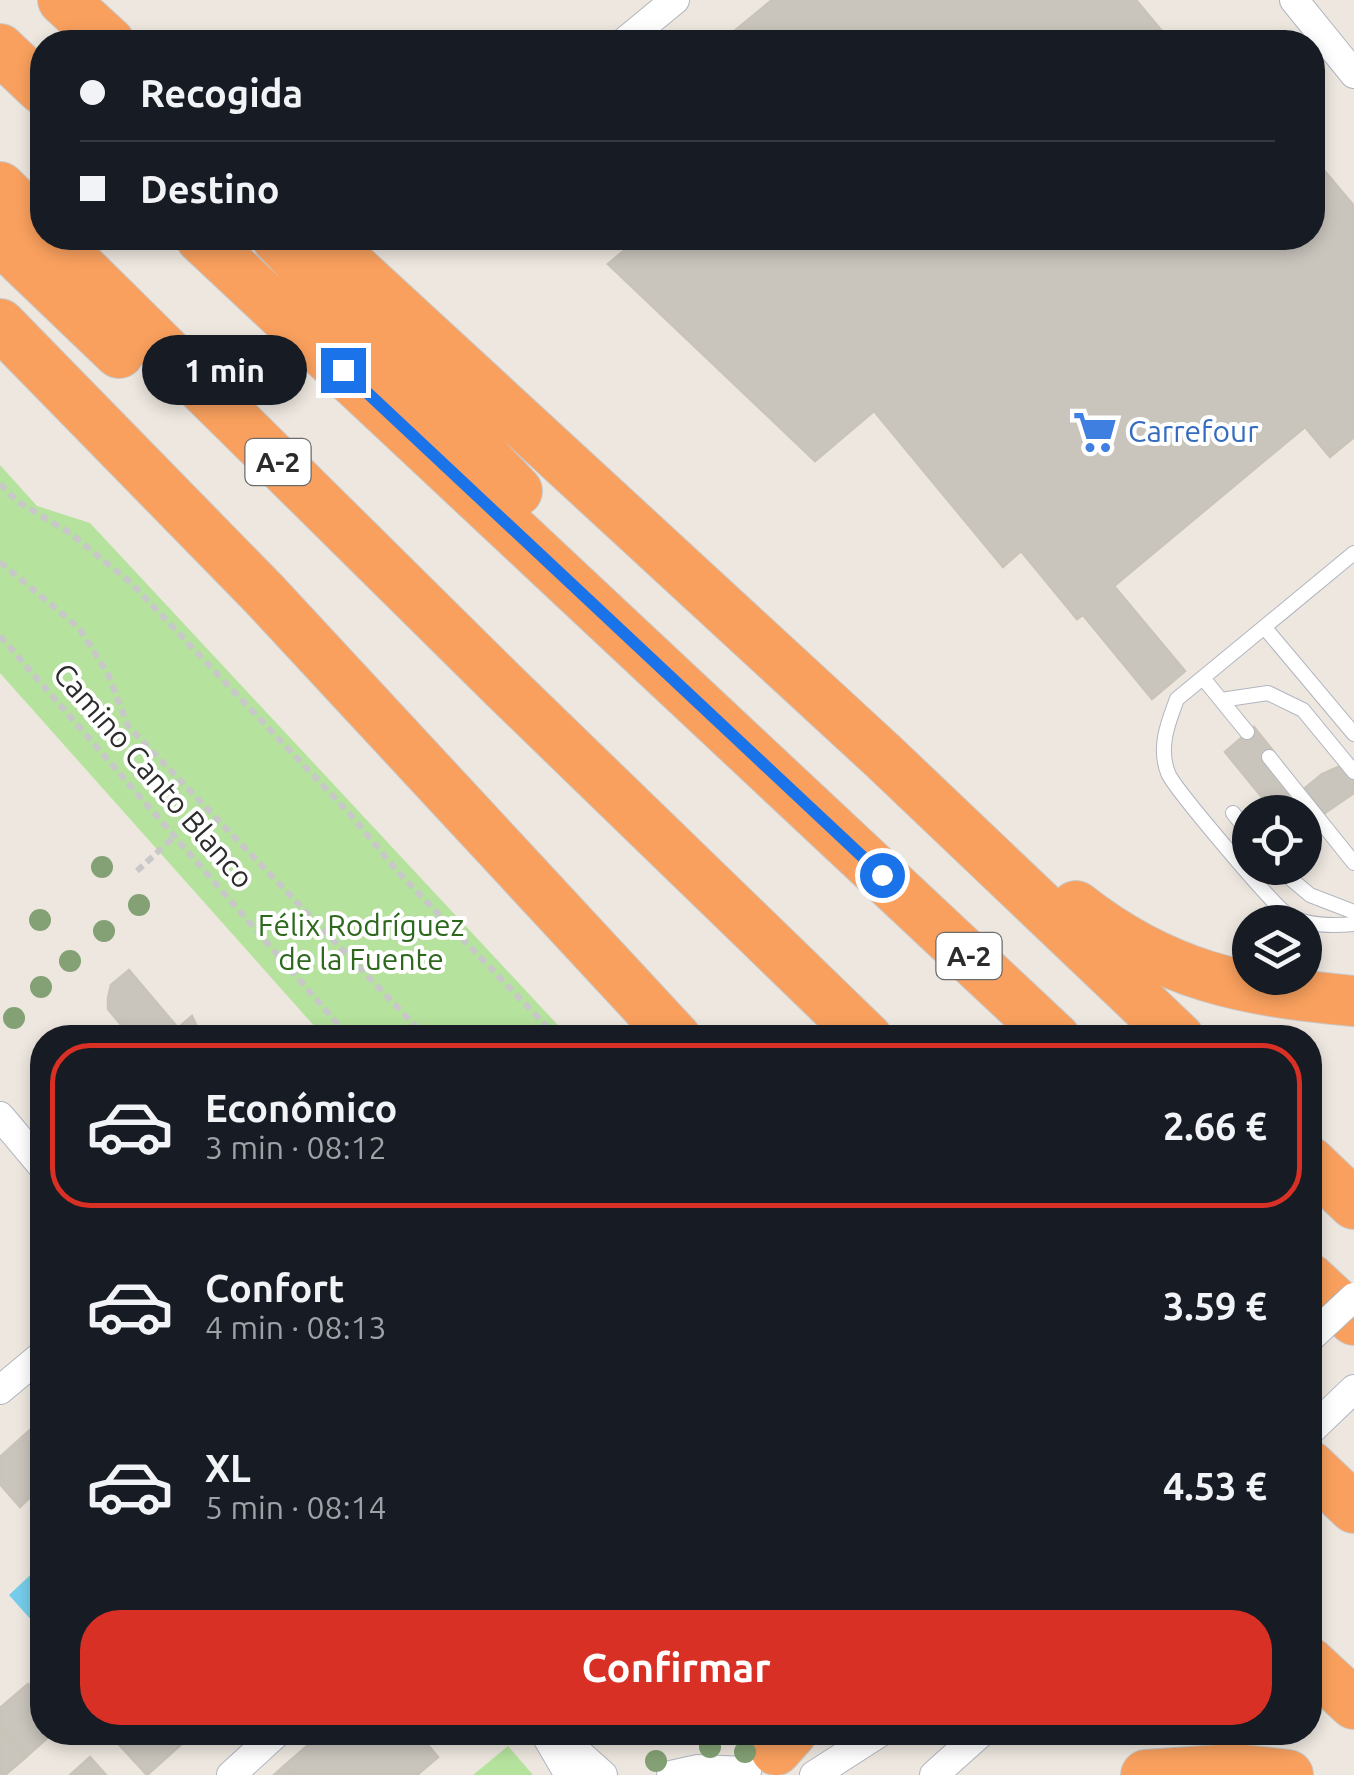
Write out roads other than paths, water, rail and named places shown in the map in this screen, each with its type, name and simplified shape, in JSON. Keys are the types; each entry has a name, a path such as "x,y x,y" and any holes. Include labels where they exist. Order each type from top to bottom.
{"highway":[{"path":"51,0 80,30"},
{"path":"63,0 96,30"},
{"path":"0,49 30,78"},
{"path":"0,188 30,218"},
{"path":"0,239 362,585 505,687"},
{"name":"A-2","path":"63,250 854,1025"},
{"name":"A-2","path":"214,250 1041,1025"},
{"path":"288,250 882,875"},
{"path":"333,250 884,757 1165,1025"},
{"path":"0,324 264,594 664,1025"},
{"path":"264,594 422,797 618,1025"},
{"path":"884,757 1113,935 1187,972 1280,994 1354,1001"},
{"path":"1322,1173 1354,1204"},
{"path":"1322,1290 1354,1320"},
{"path":"1322,1477 1354,1508"},
{"path":"1322,1673 1354,1704"},
{"path":"1146,1775 1235,1769 1288,1775"}],"street":[{"path":"639,30 675,0"},
{"path":"1294,0 1322,30"},
{"path":"1325,33 1350,60"},
{"path":"0,1116 30,1152"},
{"path":"1322,1327 1354,1297"},
{"path":"0,1390 30,1365"},
{"path":"1322,1420 1354,1390"},
{"path":"231,1775 264,1745"},
{"path":"552,1745 570,1775"},
{"path":"569,1745 603,1775"},
{"path":"671,1775 774,1761 832,1745"},
{"path":"934,1775 967,1745"}],"lane":[{"path":"1354,552 1177,699 1164,735 1168,774 1238,861 1287,914 1329,926 1354,924"},
{"path":"1265,628 1354,734"},
{"path":"1203,678 1247,732"},
{"path":"1220,700 1268,692 1303,710 1354,772"},
{"path":"1268,757 1354,862"},
{"path":"1298,885 1310,895 1354,912"}],"water":[{"path":"30,1575 30,1619 9,1595"}],"place":[{"name":"Carrefour","path":"1095,432"}],"park label":[{"name":"Félix Rodríguez de la Fuente","path":"361,943"}]}
